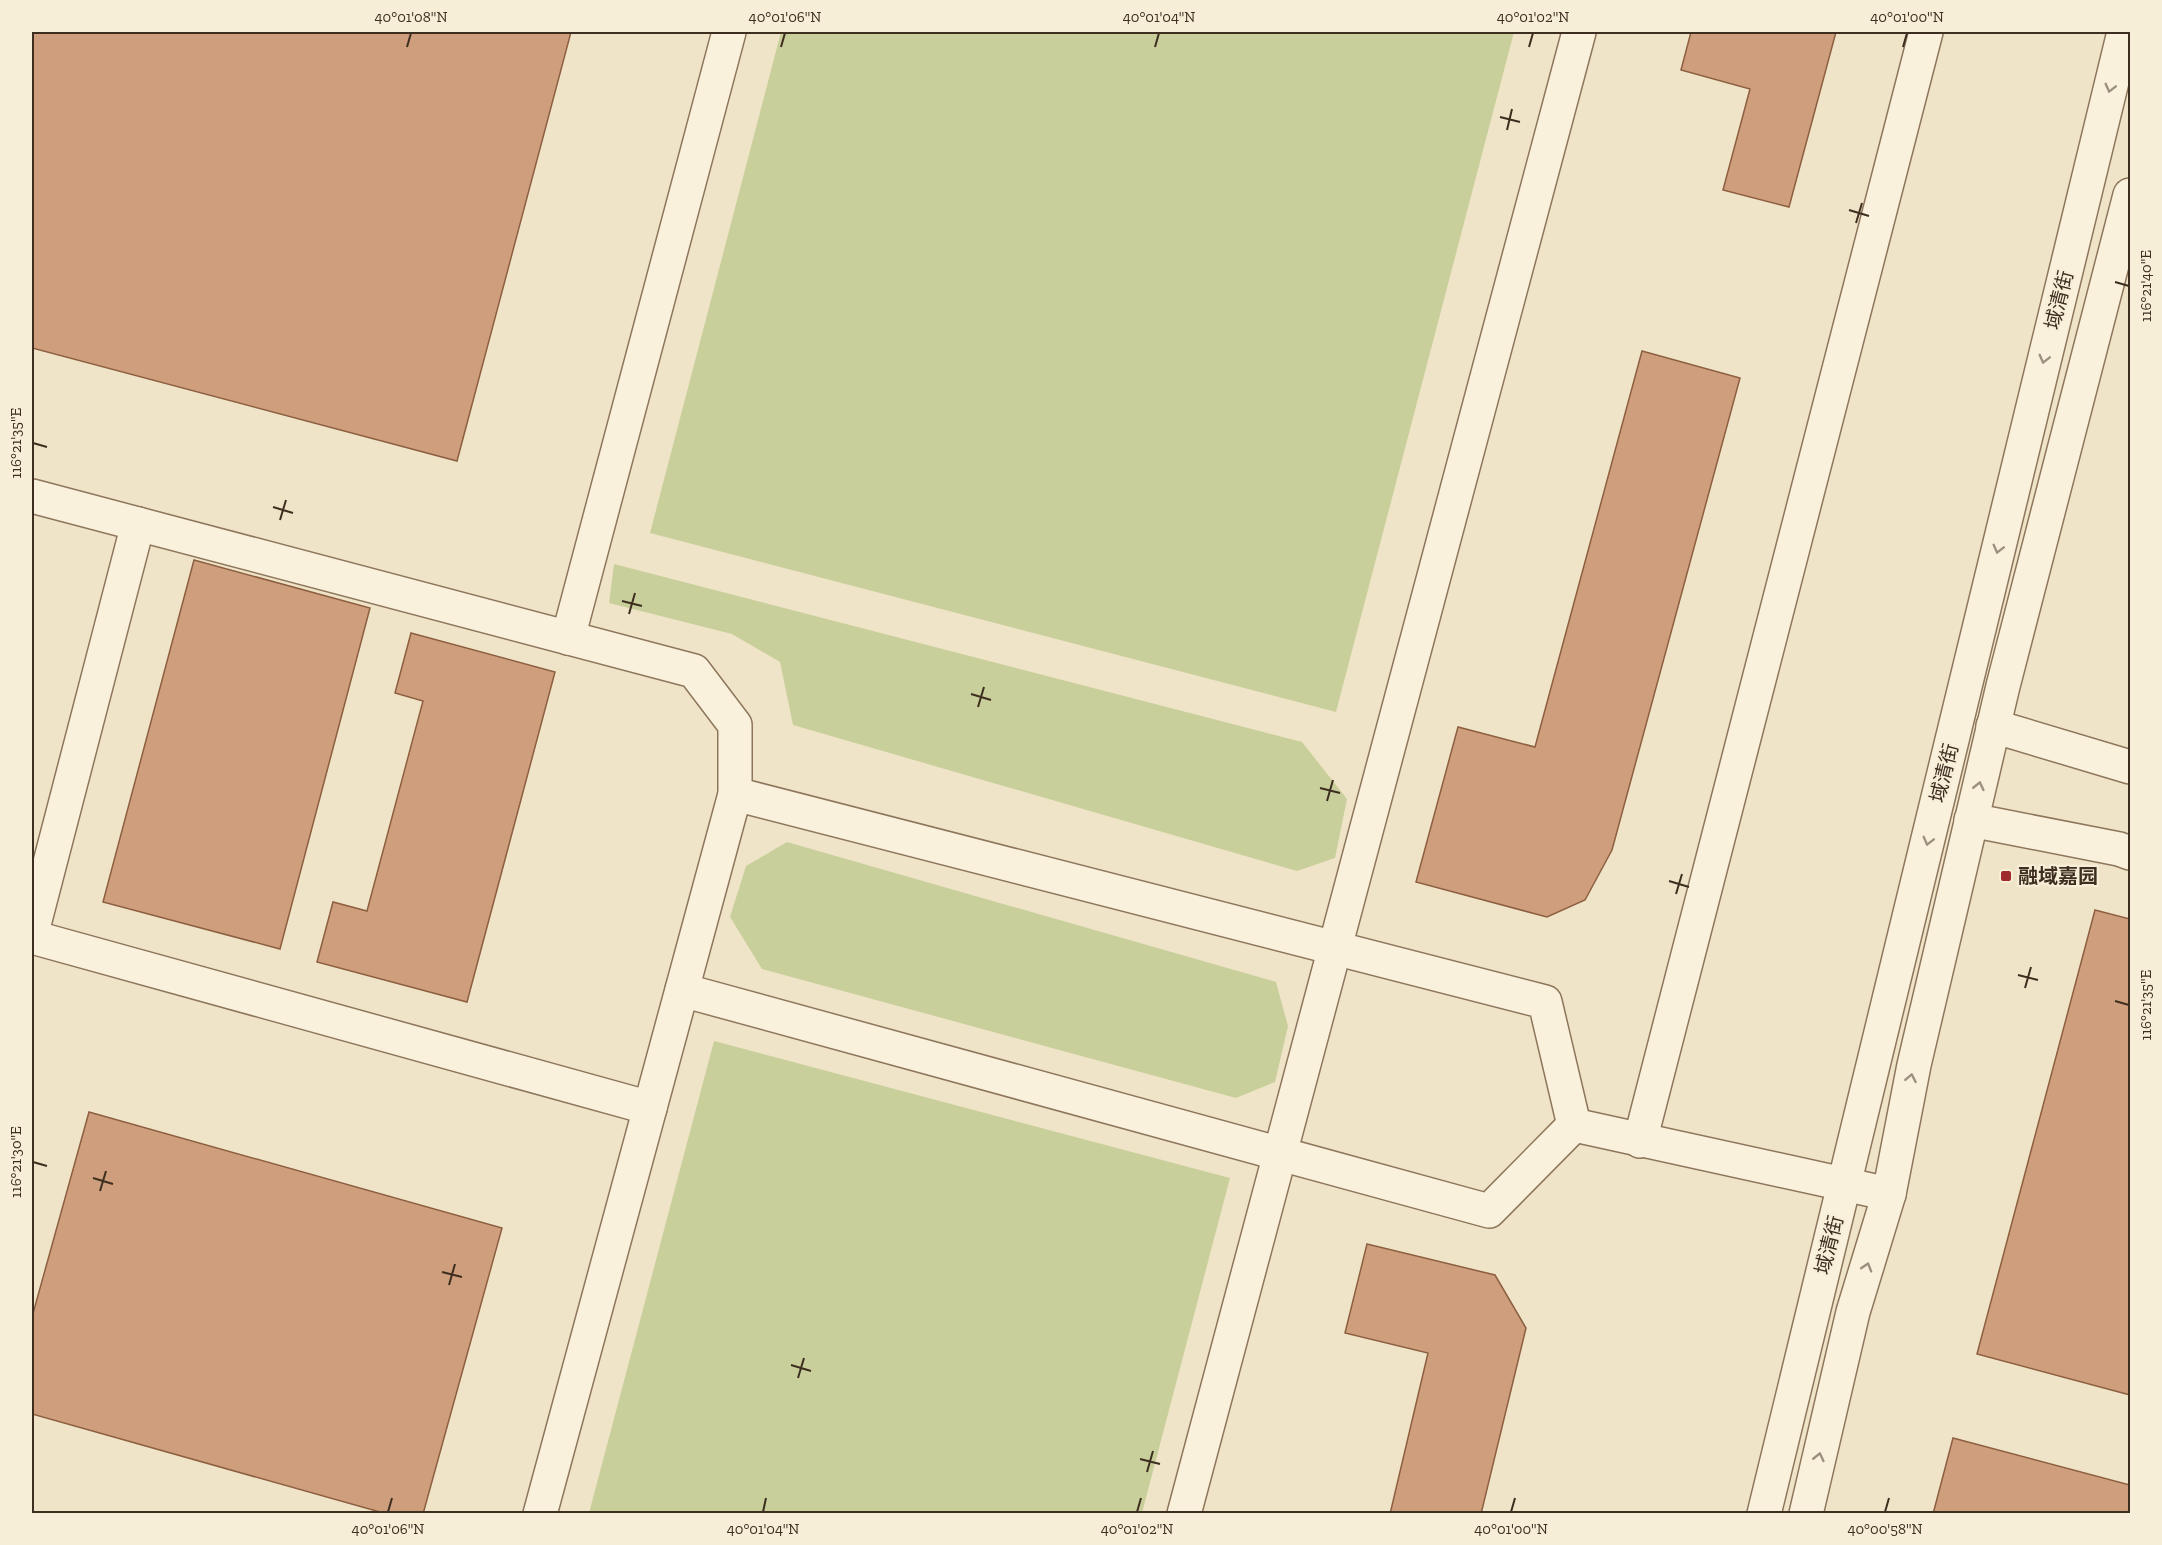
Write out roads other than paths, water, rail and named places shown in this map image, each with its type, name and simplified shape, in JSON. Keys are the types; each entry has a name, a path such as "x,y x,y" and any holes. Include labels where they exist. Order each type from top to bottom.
{"street":[{"path":"568,638 729,32"},
{"path":"1184,1514 1579,32"},
{"path":"1640,1141 1926,32"},
{"name":"域清街","path":"1764,1514 2124,32"},
{"name":"域清街","path":"1806,1514 1853,1312 1889,1194 1914,1065 1993,726 2130,195"},
{"path":"32,496 694,671 735,725 735,794 540,1514"},
{"path":"138,524 32,934 650,1108"},
{"path":"1993,726 2130,767"},
{"path":"735,794 1545,1002 1574,1125"},
{"path":"1971,820 2130,853"},
{"path":"682,990 1489,1211 1574,1125"},
{"path":"1574,1125 1889,1194"}],"place":[{"name":"融域嘉园","path":"2006,876"}]}
